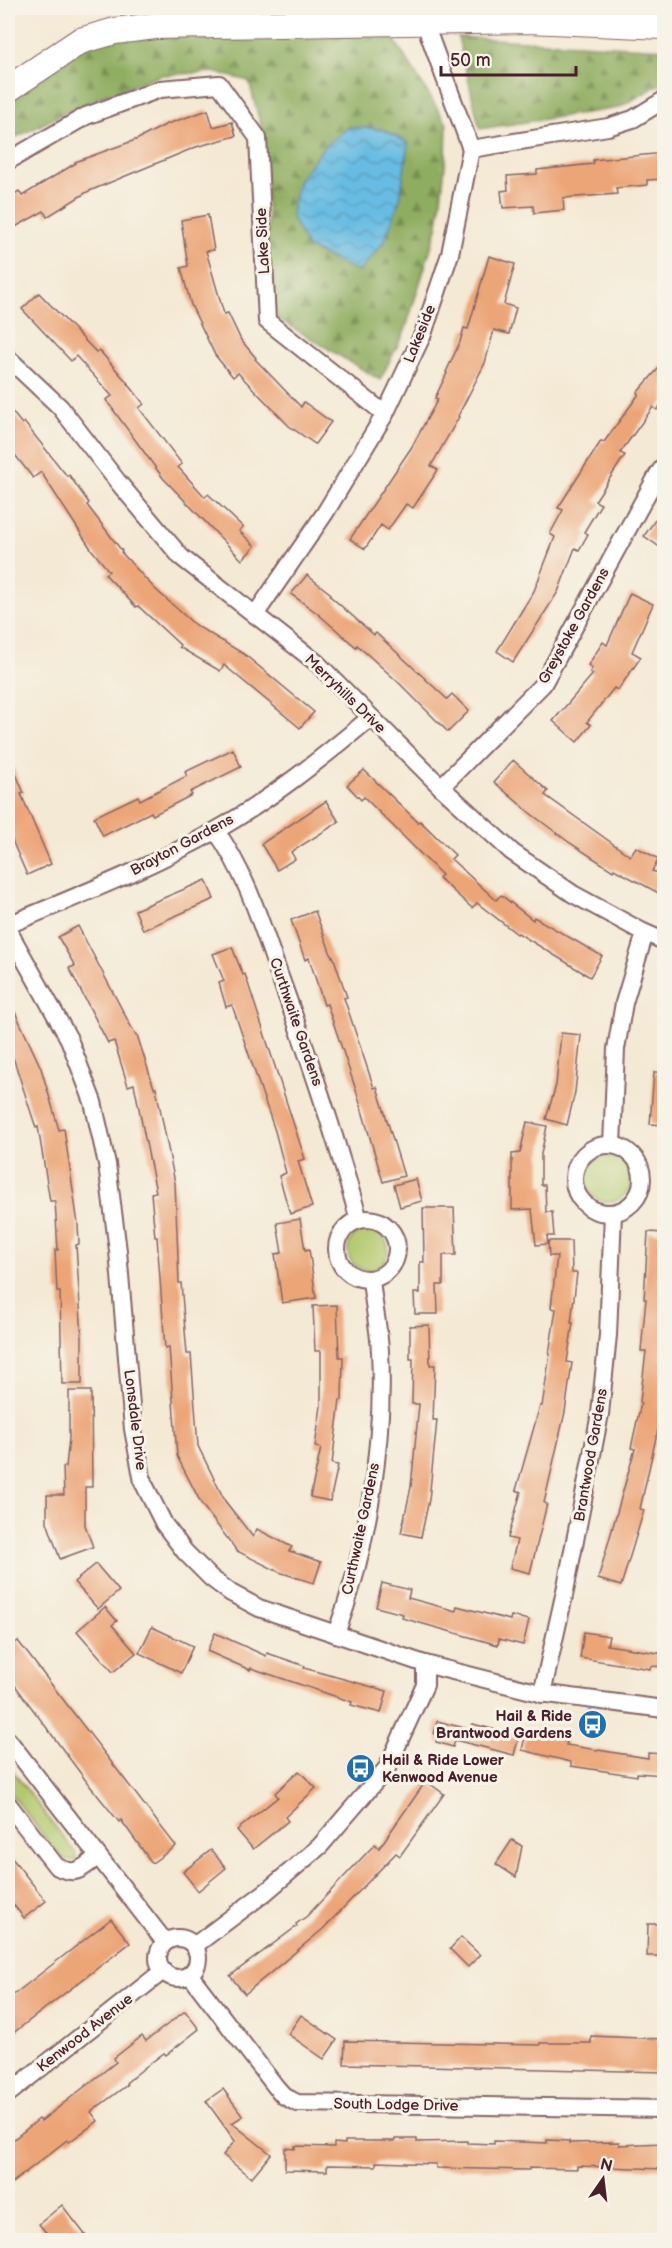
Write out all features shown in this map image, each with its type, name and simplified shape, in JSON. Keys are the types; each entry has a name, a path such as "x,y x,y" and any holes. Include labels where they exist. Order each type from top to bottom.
{"main road":[{"path":"8,89 80,41 116,31 155,26 529,20 664,26"}],"street":[{"path":"428,23 429,35 471,149 608,127 633,119 664,100"},
{"name":"Lake Side","path":"8,161 86,116 160,89 219,84 258,138 267,321 385,414"},
{"name":"Lakeside","path":"255,615 325,513 385,414 423,334 450,254 471,149"},
{"name":"Merryhills Drive","path":"8,357 60,407 118,482 181,557 317,663 441,787 512,852 573,894 664,941"},
{"name":"Greystoke Gardens","path":"441,787 543,684 662,474"},
{"name":"Brayton Gardens","path":"8,927 118,879 216,831 307,770 370,718"},
{"name":"Curthwaite Gardens","path":"216,831 244,879 265,934 332,1126 359,1220"},
{"name":"Lonsdale Drive","path":"8,927 69,1040 95,1113 110,1186 118,1251 133,1429 143,1482 164,1524 185,1552 211,1578 231,1593 259,1608 425,1664 542,1694 664,1709"},
{"path":"612,1145 616,1049 624,1003 645,933"},
{"path":"612,1145 622,1148 631,1154 642,1173 639,1194 623,1210 613,1213 602,1213 591,1209 576,1191 575,1168 590,1150 600,1146 612,1145"},
{"name":"Brantwood Gardens","path":"542,1694 601,1405 607,1346 613,1213"},
{"path":"359,1220 377,1221 391,1231 396,1239 396,1257 393,1265 387,1272 371,1279 353,1276 340,1264 337,1255 339,1238 351,1224 359,1220"},
{"name":"Curthwaite Gardens","path":"336,1634 364,1530 378,1441 380,1351 371,1279"},
{"path":"194,1946 267,1891 320,1846 387,1768 424,1685 425,1664"},
{"path":"8,1740 165,1942"},
{"path":"8,1804 56,1866 72,1872 80,1870 98,1856"},
{"path":"180,1938 194,1946 198,1954 198,1962 190,1974 175,1978 163,1971 158,1957 165,1942 180,1938"},
{"name":"Kenwood Avenue","path":"8,2094 163,1971"},
{"name":"South Lodge Drive","path":"190,1974 276,2087 284,2096 297,2103 664,2109"}],"green space":[{"path":"246,32 392,36 447,124 446,158 438,225 405,331 380,380 272,315 264,138 249,81 213,72 161,75 86,103 8,141 8,99 80,46 112,37"},
{"path":"458,37 664,49 664,82 618,108 480,129"},
{"path":"608,1156 617,1157 624,1163 630,1170 630,1188 624,1195 617,1201 608,1202 599,1201 592,1195 586,1188 585,1179 586,1170 592,1163 599,1157"},
{"path":"368,1230 382,1236 388,1250 382,1264 368,1270 354,1264 348,1250 354,1236"},
{"path":"8,1765 76,1854 76,1861 61,1858 8,1790"}],"water":[{"path":"349,127 382,129 408,143 400,199 385,240 359,272 307,247 291,215 298,182 323,148"}],"building":[{"path":"208,110 213,127 232,122 236,136 196,147 87,192 47,217 44,211 8,231 8,198 19,191 22,196 75,162 138,139 167,124"},
{"path":"664,153 664,179 647,180 647,185 616,188 617,194 563,198 564,210 534,213 533,206 503,208 501,191 508,190 507,176 537,174 537,170 593,164 593,160"},
{"path":"208,215 214,250 206,251 224,314 228,313 241,340 255,359 301,407 304,402 331,422 315,444 289,426 238,373 233,377 215,355 191,305 181,268 188,266 181,220"},
{"path":"489,256 515,264 504,304 516,308 509,334 494,330 485,363 459,417 431,466 438,470 413,508 406,504 388,530 381,525 365,549 350,539 411,448 438,399 435,398 464,328 468,329"},
{"path":"39,293 96,352 99,350 126,381 144,404 139,408 182,464 178,467 205,497 208,494 243,527 239,531 255,546 242,560 163,478 106,400 112,396 76,356 71,361 22,309"},
{"path":"664,362 664,401 657,410 653,407 620,453 625,455 595,501 601,504 584,532 588,534 579,550 575,548 558,592 513,662 497,651 534,591 555,537 550,534 563,510 558,508 601,441 604,442 639,394 637,393"},
{"path":"8,407 22,424 24,422 67,476 69,475 89,503 87,505 121,552 154,588 195,625 244,654 314,712 300,728 224,665 220,671 179,647 180,645 138,606 136,607 105,574 109,571 91,549 41,472 33,478 8,446"},
{"path":"664,507 664,550 644,536"},
{"path":"307,575 331,594 330,596 374,635 376,633 447,699 452,694 469,711 448,732 357,645 356,647 291,594"},
{"path":"630,593 653,604 632,652 641,657 618,690 614,688 587,722 591,725 577,742 553,721 593,674 590,672 592,668 588,665 603,642 607,645"},
{"path":"233,749 241,767 190,792 192,795 153,815 151,812 103,836 94,817 138,796 140,800 187,776 185,772"},
{"path":"8,755 24,793 21,794 51,864 27,875 8,831"},
{"path":"513,760 548,791 545,795 630,856 636,847 659,859 652,871 664,875 664,896 614,869 613,871 570,843 494,782"},
{"path":"364,770 455,855 451,859 496,900 501,895 533,920 534,917 602,956 590,977 517,934 477,903 472,908 439,878 442,875 364,797 361,800 347,785"},
{"path":"326,801 339,822 291,852 295,859 277,870 261,844"},
{"path":"206,880 214,899 143,930 135,910"},
{"path":"315,911 347,997 344,998 374,1088 377,1087 404,1176 383,1182 356,1090 327,1004 324,1005 309,958 305,960 291,920"},
{"path":"78,926 137,1035 154,1088 156,1088 175,1183 179,1283 181,1283 187,1354 191,1354 198,1446 225,1501 253,1537 257,1529 292,1547 289,1551 321,1562 314,1583 279,1572 237,1551 202,1505 177,1456 169,1347 165,1348 157,1237 155,1237 151,1193 156,1192 134,1084 128,1086 114,1041 108,1043 69,968 75,966 58,937"},
{"path":"232,947 243,975 245,974 305,1159 298,1161 312,1207 290,1214 279,1176 286,1173 275,1131 232,1005 226,1007 219,983 224,981 213,954"},
{"path":"8,997 41,1068 59,1130 64,1129 78,1224 79,1244 76,1245 82,1337 82,1384 62,1384 60,1292 57,1292 55,1250 58,1250 55,1201 50,1201 38,1127 36,1128 12,1054 8,1057"},
{"path":"561,1033 581,1035 575,1092 567,1125 546,1119 556,1085"},
{"path":"654,1072 664,1072 664,1125 650,1124"},
{"path":"527,1122 547,1126 541,1154 541,1185 545,1185 546,1212 552,1212 554,1236 547,1236 548,1244 536,1245 532,1209 512,1210 512,1154 520,1153"},
{"path":"416,1179 422,1201 400,1207 394,1185"},
{"path":"423,1208 454,1208 456,1255 443,1255 443,1285 437,1285 438,1314 415,1314 414,1293 420,1293 420,1262 424,1262"},
{"path":"300,1219 305,1250 309,1249 316,1298 282,1303 275,1254 282,1253 277,1223"},
{"path":"648,1232 664,1233 662,1360 664,1361 664,1377 660,1411 662,1411 640,1509 644,1510 621,1586 598,1579 635,1449 631,1448 641,1403 646,1351 641,1351 646,1299 644,1299"},
{"path":"548,1241 571,1241 572,1273 577,1273 567,1362 572,1363 565,1412 544,1503 547,1504 530,1573 510,1568 517,1540 508,1538 521,1492 516,1490 540,1406 542,1406 550,1354 556,1309 551,1308 557,1256 549,1256"},
{"path":"337,1305 339,1357 343,1357 342,1400 340,1400 332,1464 338,1465 330,1501 310,1497 321,1448 315,1447 321,1406 321,1351 315,1351 313,1306"},
{"path":"429,1325 430,1365 435,1365 433,1420 437,1420 429,1500 421,1537 401,1533 411,1487 419,1404 412,1404 413,1359 410,1359 410,1326"},
{"path":"69,1391 91,1391 92,1487 85,1487 85,1525 93,1547 60,1559 47,1522 47,1495 64,1495 63,1467 66,1467 69,1438"},
{"path":"96,1564 119,1591 98,1609 74,1582"},
{"path":"382,1583 410,1590 408,1598 456,1611 457,1606 510,1620 511,1616 529,1620 523,1645 499,1639 498,1645 402,1618 403,1614 376,1607"},
{"path":"105,1607 117,1621 112,1625 136,1653 113,1672 77,1631"},
{"path":"152,1627 193,1646 181,1673 139,1653"},
{"path":"584,1632 609,1636 607,1645 664,1654 664,1667 651,1666 650,1669 580,1658"},
{"path":"215,1633 266,1656 267,1653 305,1666 304,1668 387,1691 381,1713 351,1705 352,1702 251,1668 250,1670 207,1651"},
{"path":"18,1641 176,1846 152,1863 121,1820 119,1822 90,1786 8,1676 8,1648"},
{"path":"437,1721 472,1730 473,1724 519,1736 514,1755 455,1740 453,1747 436,1742 437,1735 434,1734"},
{"path":"526,1732 567,1742 566,1745 648,1758 648,1753 664,1754 664,1775 637,1773 637,1776 571,1766 571,1762 522,1750"},
{"path":"299,1771 316,1788 285,1817 288,1821 253,1849 237,1830 278,1797 275,1793"},
{"path":"426,1781 444,1794 400,1856 396,1853 323,1929 245,1994 230,1976 297,1926 296,1924 307,1916 375,1844 379,1848"},
{"path":"512,1840 522,1846 516,1877 496,1864"},
{"path":"211,1850 226,1868 198,1891 183,1872"},
{"path":"8,1853 46,1901 24,1918 8,1898"},
{"path":"111,1919 130,1943 8,2037 8,1999"},
{"path":"648,1924 664,1924 664,1956 647,1956"},
{"path":"461,1937 480,1955 468,1967 450,1949"},
{"path":"185,2011 199,2029 166,2055 164,2053 144,2068 126,2083 127,2085 91,2112 98,2121 69,2142 67,2140 8,2186 8,2144 116,2062 114,2058 142,2036 146,2041"},
{"path":"301,2015 337,2040 324,2059 288,2034"},
{"path":"591,2036 664,2039 664,2072 344,2064 345,2041 540,2045 540,2043 591,2043"},
{"path":"223,2089 243,2116 232,2123 271,2154 251,2178 223,2155 235,2141 206,2101"},
{"path":"395,2139 417,2139 417,2142 467,2141 467,2143 494,2144 494,2141 547,2143 547,2140 569,2141 569,2143 619,2142 619,2145 664,2143 664,2169 577,2166 577,2169 529,2168 529,2170 436,2168 436,2164 376,2162 376,2166 327,2165 327,2171 285,2170 285,2148 334,2147 334,2143 345,2144 345,2141 395,2141"},
{"path":"62,2205 90,2241 53,2241 39,2224"}],"place":[{"name":"Hail & Ride Brantwood Gardens","path":"593,1725"},
{"name":"Hail & Ride Lower Kenwood Avenue","path":"361,1769"}]}
